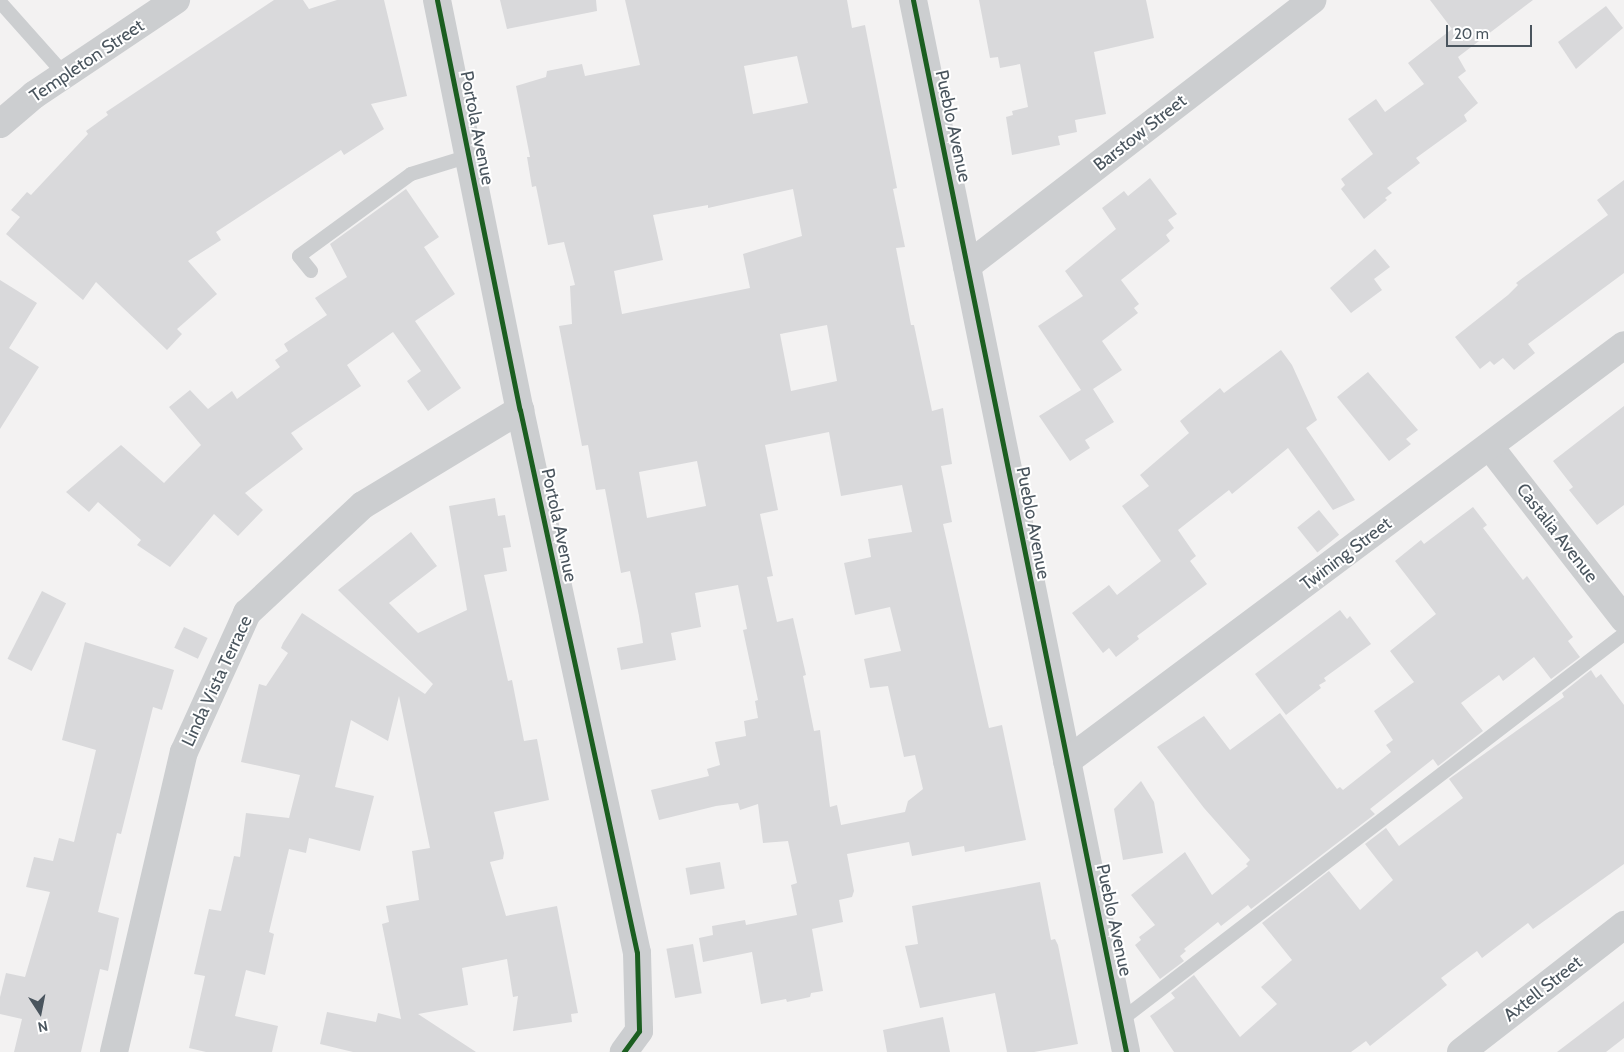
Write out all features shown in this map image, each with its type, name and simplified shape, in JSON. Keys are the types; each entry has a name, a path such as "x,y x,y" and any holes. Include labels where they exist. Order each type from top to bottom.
{"street":[{"name":"Templeton Street","path":"0,124 65,75 176,0"},
{"name":"Portola Avenue","path":"437,0 520,410 637,953 639,1031 624,1052"},
{"name":"Pueblo Avenue","path":"913,0 1126,1052"},
{"name":"Barstow Street","path":"967,266 1312,0"},
{"name":"Twining Street","path":"1067,761 1490,447 1624,345"},
{"name":"Linda Vista Terrace","path":"114,1052 184,752 246,613 364,505 520,410"},
{"name":"Castalia Avenue","path":"1490,447 1624,619"},
{"name":"Axtell Street","path":"1461,1052 1624,925"}],"lane":[{"path":"0,2 65,75"},
{"path":"312,271 299,256 411,174 469,156"},
{"path":"1121,1020 1624,634"}],"building":[{"path":"274,0 303,0 309,9 337,0 384,0 407,96 371,104 384,129 344,155 341,150 216,232 221,240 188,261 217,294 177,329 182,334 167,350 96,282 83,300 6,234 20,217 11,210 27,192 31,195 88,134 86,131 108,115 106,112"},
{"path":"500,0 596,0 597,11 507,29"},
{"path":"625,0 847,0 852,28 865,25 897,188 893,189 905,247 896,248 911,325 914,325 932,411 943,408 952,464 941,466 952,522 943,524 989,728 1002,725 1026,840 965,852 964,846 912,856 909,842 847,854 854,891 852,897 839,900 843,922 812,929 823,991 811,993 810,997 787,1002 786,999 761,1004 752,952 703,962 699,938 713,935 712,926 745,920 746,925 797,915 791,885 797,883 788,841 763,843 758,804 740,810 738,803 716,806 659,820 651,790 709,776 707,769 720,765 715,742 746,736 744,721 758,718 755,701 758,700 743,630 747,629 738,585 695,593 701,627 671,633 676,660 621,670 617,648 643,643 639,616 630,571 621,573 605,489 596,490 588,445 582,446 559,326 572,324 570,286 575,285 564,242 548,245 536,186 532,187 527,157 530,157 516,86 546,77 547,71 582,64 585,76 640,65","holes":["797,56 808,103 753,114 744,66","793,189 802,236 743,254 750,288 622,314 614,271 663,260 653,215 708,205 708,208","827,325 837,381 791,391 780,334","829,432 841,496 902,485 912,532 868,539 871,557 844,563 855,615 890,607 901,651 864,659 870,688 888,686 904,757 915,755 923,789 908,801 905,812 841,825 837,805 830,807 820,730 814,731 803,676 806,675 793,618 777,622 767,577 773,576 760,514 778,510 765,445","697,461 706,506 647,518 639,472"]},
{"path":"979,0 1146,0 1154,38 1094,52 1106,114 1075,120 1077,132 1058,136 1060,145 1012,155 1006,117 1013,115 1012,111 1028,107 1020,64 1000,68 998,57 990,58"},
{"path":"1430,0 1533,0 1458,57 1466,71 1458,77 1478,103 1464,115 1467,121 1416,158 1420,163 1387,188 1392,193 1385,198 1387,200 1364,219 1341,189 1345,185 1341,179 1373,154 1348,119 1376,99 1385,112 1424,84 1408,63 1452,29"},
{"path":"1606,6 1623,28 1576,69 1558,42"},
{"path":"1150,178 1177,214 1168,220 1174,228 1166,235 1170,241 1121,280 1139,304 1134,308 1138,313 1102,341 1122,370 1093,389 1114,422 1085,440 1090,448 1070,461 1039,416 1081,390 1038,326 1083,296 1065,271 1116,229 1102,208 1124,191 1128,196"},
{"path":"1624,180 1624,273 1528,344 1535,353 1514,370 1503,358 1494,365 1490,361 1480,369 1455,337 1508,295 1518,285 1516,283 1608,215 1597,200"},
{"path":"406,189 439,237 424,247 455,294 415,321 461,388 428,411 407,381 421,371 393,332 347,365 361,386 291,433 303,449 245,493 263,510 238,536 214,514 170,567 137,545 141,540 98,502 89,512 66,492 121,445 164,483 201,445 169,407 190,390 208,409 232,391 237,399 280,367 275,360 288,351 284,344 327,315 315,298 347,277 330,244"},
{"path":"1375,249 1390,267 1374,279 1382,290 1351,313 1330,288"},
{"path":"0,280 37,303 9,348 39,367 0,429"},
{"path":"1281,350 1292,365 1317,420 1306,428 1355,500 1333,510 1288,448 1232,494 1229,490 1178,530 1196,556 1190,561 1207,584 1137,636 1139,639 1116,657 1109,648 1103,653 1072,613 1109,585 1117,595 1161,561 1122,506 1149,486 1140,475 1189,433 1180,421 1220,388 1224,393"},
{"path":"1368,372 1418,430 1406,439 1411,444 1389,461 1337,397"},
{"path":"1624,406 1624,505 1597,525 1569,490 1573,487 1553,461"},
{"path":"495,498 498,516 505,515 511,547 503,548 507,571 484,575 508,681 512,680 524,741 537,739 549,800 494,812 504,853 503,859 490,862 506,916 557,906 578,1013 571,1014 572,1022 513,1031 518,996 513,997 507,959 462,968 468,1005 418,1014 476,1052 353,1052 320,1044 327,1012 376,1022 378,1013 401,1019 382,924 389,922 386,906 419,900 412,851 430,848 399,696 388,741 351,720 335,787 374,796 360,851 309,838 306,853 289,849 269,932 274,934 265,975 246,970 235,1016 278,1026 272,1052 206,1052 189,1048 205,976 194,974 209,909 221,911 234,856 240,857 246,813 289,818 300,775 241,762 259,684 266,686 288,653 281,648 302,613 425,694 433,684 338,590 411,532 437,566 389,603 418,633 467,610 449,506"},
{"path":"1473,507 1487,525 1483,528 1523,580 1527,576 1573,637 1568,641 1580,657 1551,679 1534,657 1503,681 1499,675 1461,703 1483,731 1438,766 1433,759 1370,809 1375,814 1251,909 1248,905 1221,926 1218,922 1184,949 1186,951 1180,956 1184,961 1160,979 1135,945 1141,940 1139,937 1155,925 1131,895 1185,852 1212,895 1248,866 1246,864 1250,860 1204,808 1157,747 1204,716 1230,750 1280,713 1337,789 1340,787 1343,790 1391,752 1386,745 1393,740 1374,711 1414,682 1390,651 1436,614 1395,561 1421,540 1424,544"},
{"path":"1319,510 1339,535 1317,552 1297,528"},
{"path":"42,591 66,603 32,671 7,659"},
{"path":"1340,610 1347,619 1350,616 1371,644 1324,678 1326,681 1319,685 1321,688 1286,715 1255,674"},
{"path":"184,627 208,638 198,659 174,648"},
{"path":"85,642 174,670 162,710 153,707 121,834 117,833 98,912 119,918 108,971 100,969 81,1052 14,1052 22,1019 0,1014 0,997 6,973 25,977 50,892 26,887 34,857 53,861 59,838 74,842 96,750 62,740"},
{"path":"1591,670 1596,678 1601,674 1624,705 1624,864 1533,929 1528,923 1482,958 1477,951 1441,978 1447,985 1370,1046 1366,1041 1351,1052 1174,1052 1150,1016 1175,998 1171,993 1194,975 1240,1037 1277,1004 1261,987 1292,960 1262,923 1329,871 1360,910 1393,880 1365,844 1386,828 1399,846 1463,798 1449,779 1564,697 1562,693"},
{"path":"1141,781 1154,802 1163,853 1123,860 1114,809"},
{"path":"720,862 725,889 690,895 686,868"},
{"path":"1040,882 1051,940 1055,939 1058,945 1078,1044 1034,1052 1007,1052 995,993 920,1008 905,946 918,944 912,906"},
{"path":"693,944 702,993 675,998 666,949"},
{"path":"1624,1001 1624,1038 1606,1052 1557,1052"},
{"path":"943,1017 950,1052 887,1052 883,1030"}],"cycle path":[{"path":"437,0 520,410 637,953 639,1031 624,1052"},
{"path":"913,0 1126,1052"}]}
